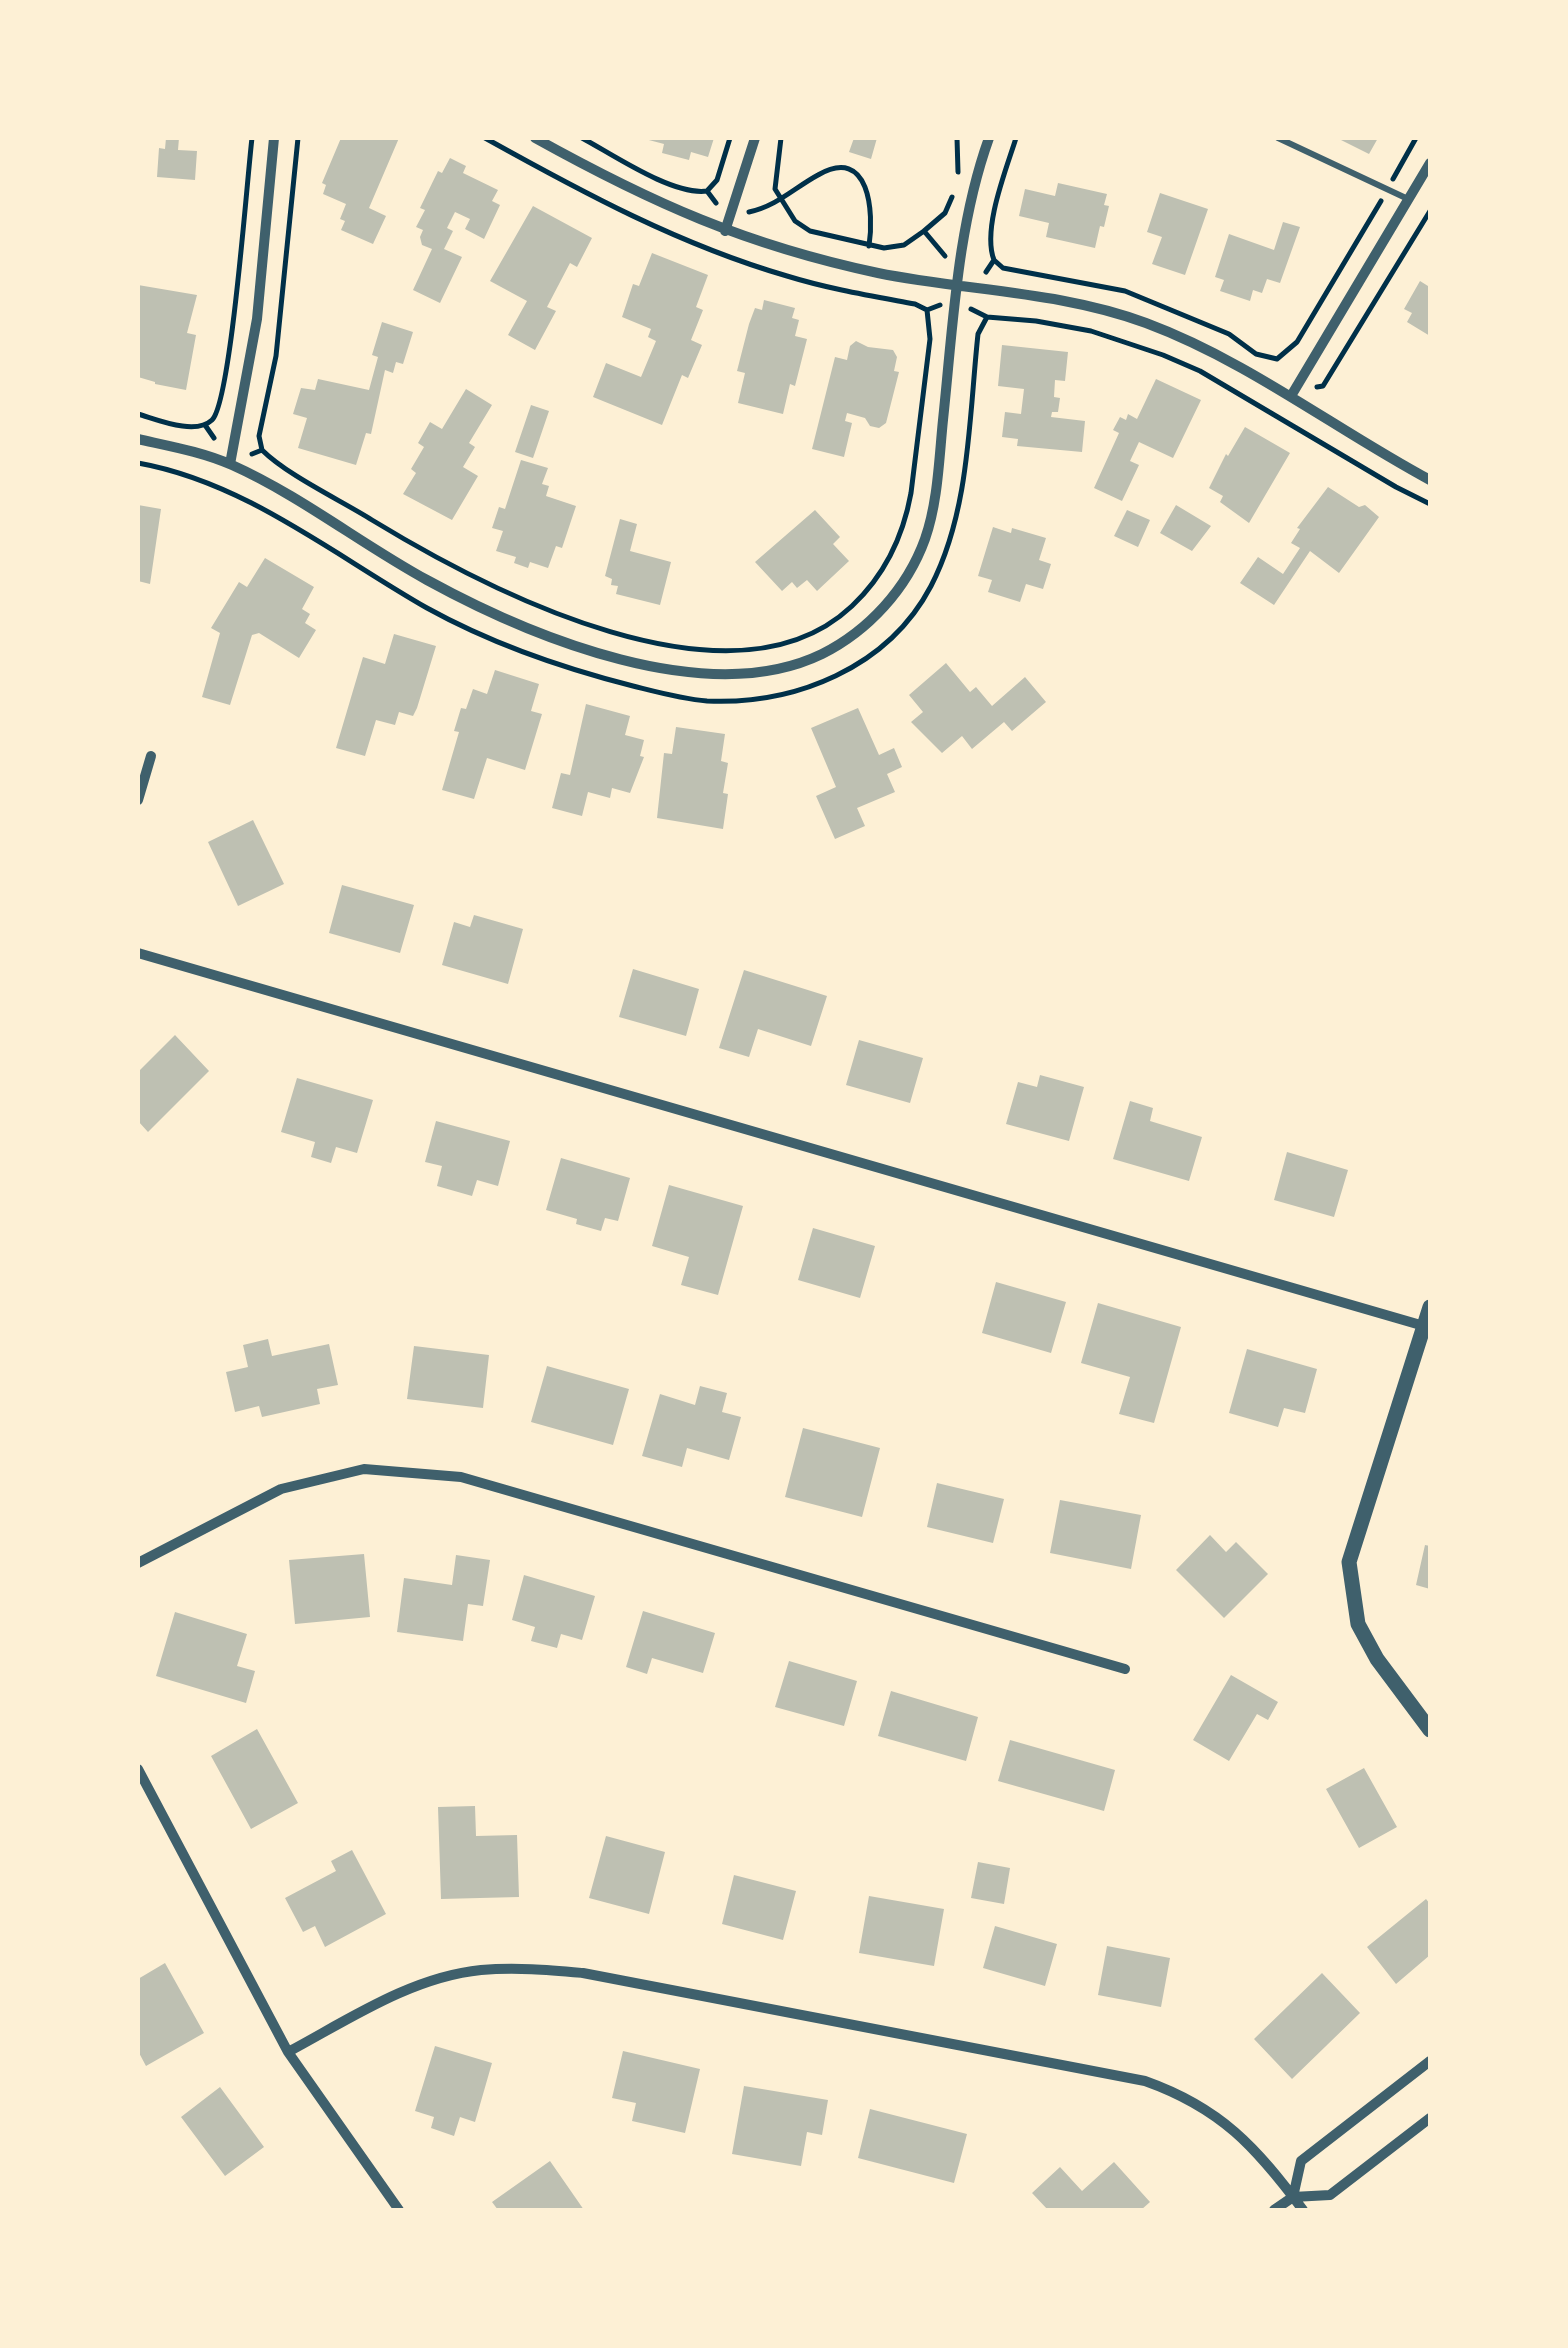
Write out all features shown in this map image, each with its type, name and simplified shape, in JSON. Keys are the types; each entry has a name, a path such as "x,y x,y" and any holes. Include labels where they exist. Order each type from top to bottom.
{"street":[{"path":"230,464 258,319 274,138"},
{"path":"535,138 634,192 725,232 808,257 957,286 1048,297 1146,323 1202,347 1430,480"},
{"path":"725,232 755,138"},
{"path":"138,440 230,464 427,580 554,638 678,672 728,676 806,662 847,642 875,618 914,562 932,515 957,286 979,165 989,138"},
{"path":"1290,396 1430,163"},
{"path":"138,800 151,756"},
{"path":"138,954 1424,1326"},
{"path":"1430,1307 1349,1562 1358,1624 1376,1659 1430,1730"},
{"path":"138,1564 281,1489 364,1470 460,1477 1126,1669"},
{"path":"138,1769 288,2052 399,2210"},
{"path":"288,2052 397,1994 434,1982 524,1968 583,1973 1146,2080 1204,2106 1230,2126 1303,2210"},
{"path":"1292,2196 1301,2162 1430,2063"},
{"path":"1274,2210 1292,2196 1330,2195 1430,2118"}],"lane":[{"path":"1278,138 1411,200"}],"path":[{"path":"138,414 194,426 205,424 217,412 234,310 252,138"},
{"path":"708,191 717,180 730,138"},
{"path":"781,138 775,189 795,221 810,232 884,248 904,245 924,231"},
{"path":"1016,138 1000,187 989,247 994,260 1003,268 1125,291 1229,334 1266,358 1277,359 1297,342 1416,138"},
{"path":"976,310 987,266 994,260"},
{"path":"262,450 452,566 523,600 607,630 664,644 702,650 770,649 797,640 844,614 892,556 911,493 930,339 926,310"},
{"path":"138,463 207,482 244,499 431,610 499,643 601,677 703,700 775,696 813,687 870,656 916,610 930,588 956,519 978,334 987,318 1036,321 1091,331 1162,355 1200,371 1430,504"}],"building":[{"path":"166,138 179,138 178,150 197,151 195,180 157,177 159,148 165,149"},
{"path":"341,138 399,138 369,208 386,216 373,244 341,230 345,221 340,219 346,204 323,194 326,185 322,183"},
{"path":"714,138 708,157 691,152 689,160 662,153 664,144 645,139"},
{"path":"854,138 877,138 871,159 849,152"},
{"path":"1337,138 1378,138 1369,154"},
{"path":"450,158 466,166 463,173 498,190 492,201 500,205 484,239 465,229 470,219 455,212 447,228 453,231 444,249 462,257 440,303 413,290 432,249 422,245 423,230 416,227 425,210 420,208 438,171 442,173"},
{"path":"1058,183 1107,194 1104,205 1109,206 1095,248 1046,237 1049,223 1019,216 1025,189 1055,196"},
{"path":"1160,193 1208,209 1185,275 1152,264 1162,237 1147,232"},
{"path":"533,206 592,238 577,267 570,263 547,307 556,311 535,350 508,335 527,301 490,281"},
{"path":"1283,222 1300,227 1280,283 1267,279 1262,293 1253,290 1250,301 1220,291 1224,280 1215,277 1229,234 1274,250"},
{"path":"652,253 708,275 696,307 703,310 691,340 702,345 688,378 682,375 662,425 593,397 606,363 641,377 656,341 648,337 651,329 622,317 633,284 639,286"},
{"path":"1420,281 1428,286 1430,281 1430,336 1407,322 1412,313 1404,309"},
{"path":"138,285 197,295 187,333 196,335 186,390 138,377"},
{"path":"764,300 795,308 792,318 799,320 795,336 807,339 783,414 738,403 745,373 737,371 755,308 762,310"},
{"path":"382,322 413,332 403,364 396,362 393,373 385,370 371,434 366,433 356,465 298,448 307,418 293,414 301,388 315,390 318,379 369,390 378,357 372,355"},
{"path":"856,341 893,350 897,357 894,371 899,372 886,423 879,428 870,426 865,418 847,413 845,421 852,423 844,457 812,449 835,357 847,360 850,346"},
{"path":"1002,345 1068,352 1065,381 1055,380 1054,397 1060,398 1058,412 1052,412 1051,417 1085,421 1082,452 1017,446 1018,439 1002,437 1005,412 1021,414 1024,389 998,386"},
{"path":"1156,379 1201,400 1173,458 1139,442 1130,461 1139,465 1122,501 1094,488 1119,433 1113,430 1120,417 1126,420 1128,414 1137,419"},
{"path":"466,389 492,405 469,443 475,447 463,467 478,476 452,520 403,494 416,473 411,469 424,447 418,443 430,422 442,429"},
{"path":"531,405 549,411 533,458 515,452"},
{"path":"1245,427 1290,453 1249,523 1220,502 1223,496 1209,488"},
{"path":"521,460 548,468 542,484 549,486 546,496 576,506 562,548 556,546 548,568 530,562 528,568 514,563 516,557 496,551 503,531 492,528 499,507 505,509"},
{"path":"1328,487 1359,507 1365,505 1379,517 1339,573 1310,551 1274,605 1240,583 1258,557 1283,574 1300,548 1291,543 1300,529 1297,528"},
{"path":"138,505 161,509 150,584 138,581"},
{"path":"1176,505 1211,526 1192,551 1160,533"},
{"path":"815,510 840,537 833,544 849,561 817,591 807,580 797,588 792,582 782,591 755,562"},
{"path":"1127,510 1150,520 1138,547 1114,536"},
{"path":"620,519 637,524 630,551 671,562 660,605 616,594 618,586 611,585 612,579 605,576"},
{"path":"993,527 1046,538 1039,560 1051,564 1043,589 1026,584 1020,602 988,592 992,580 978,576"},
{"path":"265,558 314,587 302,609 310,614 305,623 316,630 299,658 259,633 252,635 230,705 202,697 220,633 211,628 239,582 247,587"},
{"path":"394,634 436,646 413,716 399,712 395,725 376,720 365,756 336,748 363,657 385,664"},
{"path":"946,663 970,692 976,687 992,706 1025,677 1046,702 1012,731 1004,722 972,749 962,736 942,753 911,722 923,712 909,695"},
{"path":"495,670 539,684 531,711 542,714 525,770 487,758 474,799 442,790 459,732 454,731 461,708 466,709 473,689 487,694"},
{"path":"586,704 630,716 625,735 644,740 640,756 644,757 630,793 612,788 610,798 588,792 582,816 552,808 561,773 570,775"},
{"path":"858,708 879,755 894,748 902,767 887,774 895,792 857,808 865,826 835,839 816,796 836,787 811,728"},
{"path":"676,727 725,734 721,761 728,763 723,793 728,794 723,829 657,818 664,753 672,754"},
{"path":"253,820 284,884 238,906 208,842"},
{"path":"342,885 414,905 400,953 329,933"},
{"path":"474,915 523,929 508,984 442,965 454,922 470,927"},
{"path":"633,969 699,989 686,1036 619,1017"},
{"path":"744,970 827,996 811,1046 758,1029 749,1057 719,1048"},
{"path":"175,1035 209,1071 148,1132 138,1121 138,1072"},
{"path":"859,1040 923,1058 910,1103 846,1085"},
{"path":"1040,1075 1084,1087 1069,1141 1006,1124 1018,1082 1037,1087"},
{"path":"297,1078 373,1100 357,1153 336,1147 331,1163 311,1157 315,1142 281,1132"},
{"path":"1130,1101 1153,1108 1150,1121 1202,1137 1189,1181 1113,1159"},
{"path":"436,1121 510,1141 498,1186 477,1180 472,1196 437,1186 442,1166 425,1162"},
{"path":"1287,1152 1348,1170 1334,1217 1274,1200"},
{"path":"561,1158 630,1178 618,1221 605,1218 601,1231 546,1210"},
{"path":"669,1185 743,1206 718,1295 681,1285 689,1257 652,1246"},
{"path":"813,1228 875,1246 860,1298 798,1280"},
{"path":"996,1282 1066,1302 1051,1353 982,1333"},
{"path":"1098,1303 1181,1327 1154,1423 1119,1414 1130,1377 1081,1363"},
{"path":"268,1339 272,1356 329,1344 338,1385 317,1389 320,1404 262,1417 259,1406 235,1412 226,1372 248,1367 243,1345"},
{"path":"414,1346 489,1355 483,1408 407,1399"},
{"path":"1247,1349 1317,1369 1305,1413 1284,1408 1278,1427 1229,1413"},
{"path":"547,1366 629,1389 613,1445 531,1422"},
{"path":"700,1386 727,1393 722,1412 741,1417 729,1460 687,1448 682,1467 642,1456 660,1394 695,1405"},
{"path":"803,1428 880,1448 862,1517 785,1497"},
{"path":"937,1483 1004,1499 993,1543 927,1527"},
{"path":"1060,1500 1141,1515 1131,1569 1050,1553"},
{"path":"1210,1535 1226,1552 1236,1542 1268,1574 1224,1618 1176,1570"},
{"path":"1425,1545 1430,1546 1430,1589 1416,1585"},
{"path":"364,1554 370,1617 295,1624 289,1560"},
{"path":"456,1555 490,1560 483,1606 468,1604 463,1641 397,1632 404,1578 452,1585"},
{"path":"524,1575 595,1596 582,1640 561,1634 557,1648 531,1641 535,1627 512,1620"},
{"path":"643,1611 715,1633 703,1673 652,1658 647,1674 626,1667"},
{"path":"175,1612 247,1634 237,1666 255,1671 246,1703 156,1676"},
{"path":"789,1661 857,1681 844,1726 775,1707"},
{"path":"1231,1675 1278,1702 1268,1720 1257,1714 1229,1761 1193,1740"},
{"path":"891,1691 978,1717 966,1761 878,1736"},
{"path":"257,1729 298,1803 251,1829 211,1756"},
{"path":"1010,1740 1115,1770 1104,1811 998,1781"},
{"path":"1364,1768 1397,1827 1359,1848 1326,1789"},
{"path":"475,1806 476,1836 517,1835 519,1897 441,1899 438,1807"},
{"path":"606,1836 665,1852 649,1914 589,1898"},
{"path":"352,1850 386,1914 325,1947 315,1926 303,1932 285,1898 336,1871 331,1861"},
{"path":"978,1862 1010,1868 1004,1904 971,1898"},
{"path":"734,1875 796,1891 783,1940 722,1924"},
{"path":"869,1896 944,1909 934,1966 859,1953"},
{"path":"1426,1899 1430,1904 1430,1955 1396,1984 1367,1947"},
{"path":"995,1926 1057,1944 1045,1986 983,1968"},
{"path":"1107,1946 1170,1958 1161,2007 1098,1995"},
{"path":"165,1963 204,2033 146,2066 138,2051 138,1979"},
{"path":"1322,1973 1360,2013 1292,2079 1254,2039"},
{"path":"435,2046 492,2063 475,2122 460,2117 454,2136 431,2128 434,2117 415,2111"},
{"path":"623,2051 700,2069 685,2133 632,2121 636,2103 612,2098"},
{"path":"744,2086 828,2100 822,2135 807,2132 801,2166 732,2154"},
{"path":"220,2087 264,2147 225,2176 181,2117"},
{"path":"870,2109 967,2134 954,2183 858,2158"},
{"path":"550,2161 584,2210 498,2210 492,2202"},
{"path":"1114,2162 1150,2202 1141,2210 1048,2210 1032,2193 1060,2167 1082,2191"}]}
